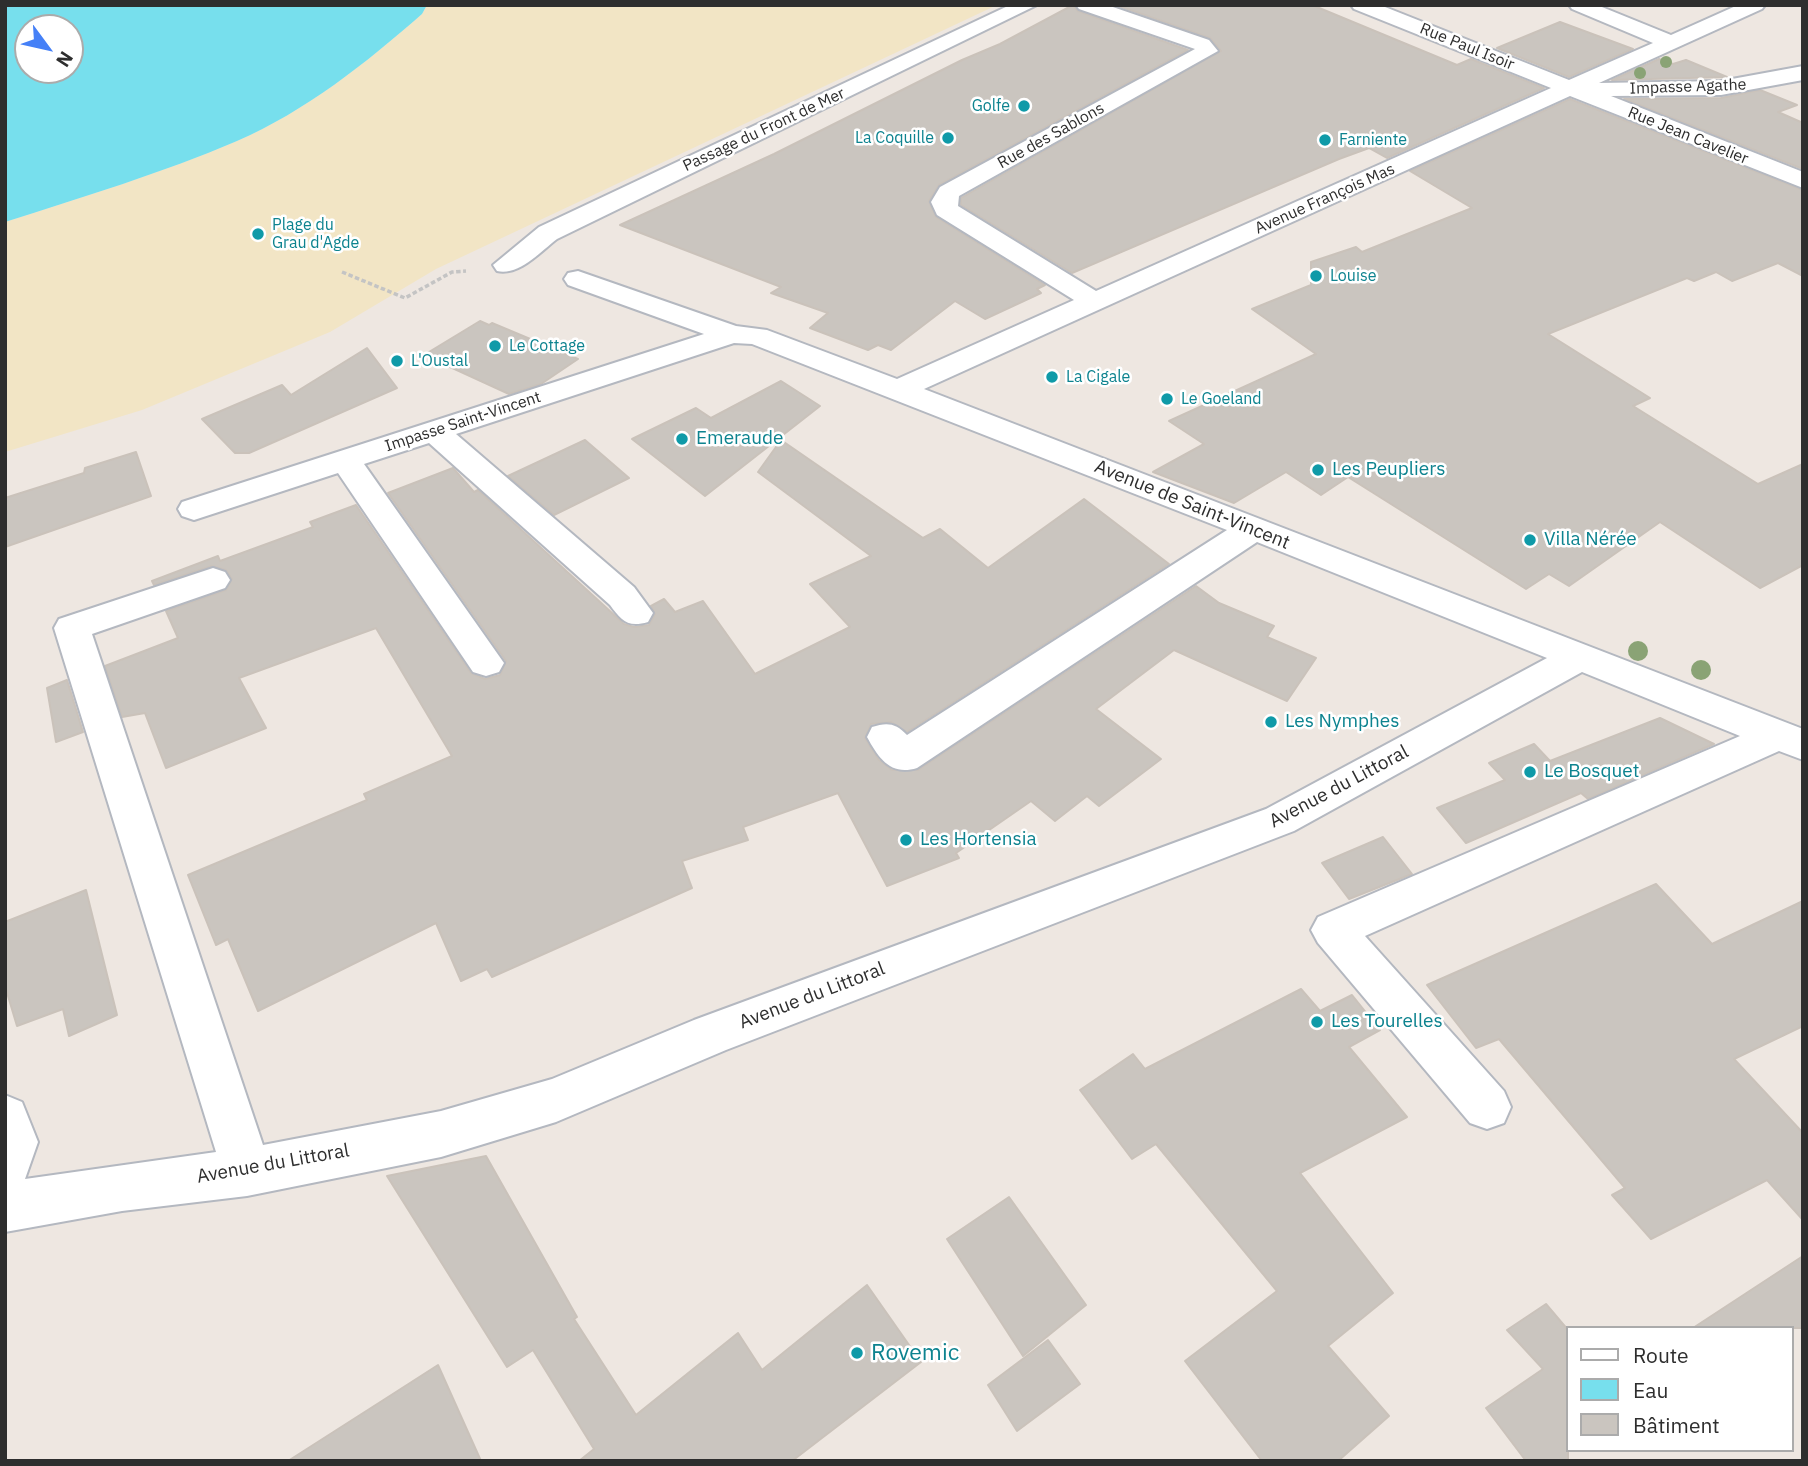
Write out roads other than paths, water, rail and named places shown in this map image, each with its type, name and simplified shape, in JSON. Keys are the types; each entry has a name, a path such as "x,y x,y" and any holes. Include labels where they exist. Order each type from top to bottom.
{"street":[{"name":"Passage du Front de Mer","path":"506,265 548,233 1027,5"},
{"name":"Rue des Sablons","path":"1086,5 1202,44 1207,51 948,192 944,202 946,211 1094,301"},
{"name":"Rue Paul Isoir","path":"1361,5 1573,90"},
{"path":"1579,5 1670,42"},
{"name":"Avenue François Mas","path":"895,391 1573,90 1670,42 1755,5"},
{"path":"1700,10 1721,20"},
{"name":"Impasse Agathe","path":"1573,90 1721,88 1803,74"},
{"name":"Rue Jean Cavelier","path":"1573,90 1803,181"},
{"name":"Avenue de Saint-Vincent","path":"578,279 732,334 757,336 895,391 991,425 1577,658 1795,737"},
{"name":"Impasse Saint-Vincent","path":"194,509 732,334"},
{"path":"434,431 622,596 635,613"},
{"path":"345,460 486,663"},
{"path":"886,737 903,757 1253,529"},
{"path":"213,580 72,628 247,1172"},
{"name":"Avenue du Littoral","path":"5,1207 122,1187 247,1172 441,1133 556,1100 710,1035 1280,821 1577,658"},
{"path":"1487,1107 1333,930 1795,737"},
{"path":"5,1118 13,1142 5,1167"}],"water":[{"path":"5,5 427,5 422,14 357,68 287,115 209,153 5,222"}],"place":[{"name":"Golfe","path":"1024,106"},
{"name":"La Coquille","path":"948,138"},
{"name":"Farniente","path":"1325,140"},
{"name":"Plage du Grau d'Agde","path":"258,234"},
{"name":"Louise","path":"1316,276"},
{"name":"Le Cottage","path":"495,346"},
{"name":"L'Oustal","path":"397,361"},
{"name":"La Cigale","path":"1052,377"},
{"name":"Le Goeland","path":"1167,399"},
{"name":"Emeraude","path":"682,439"},
{"name":"Les Peupliers","path":"1318,470"},
{"name":"Villa Nérée","path":"1530,540"},
{"name":"Les Nymphes","path":"1271,722"},
{"name":"Le Bosquet","path":"1530,772"},
{"name":"Les Hortensia","path":"906,840"},
{"name":"Les Tourelles","path":"1317,1022"},
{"name":"Rovemic","path":"857,1353"}]}
